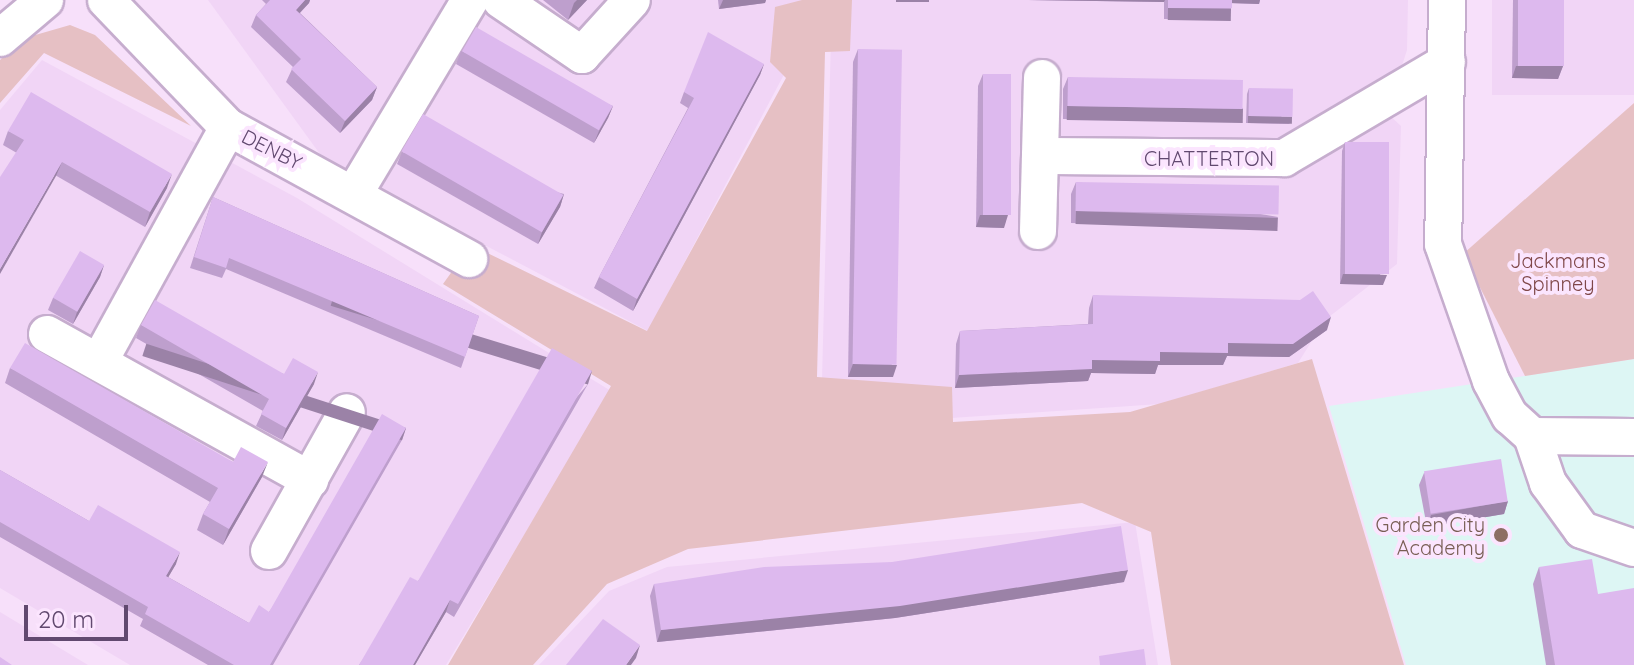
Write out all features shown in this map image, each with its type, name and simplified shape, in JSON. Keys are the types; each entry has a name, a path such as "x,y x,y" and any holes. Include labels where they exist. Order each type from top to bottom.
{"street":[{"path":"0,38 45,0"},
{"name":"DENBY","path":"106,0 228,127 355,192 469,259"},
{"path":"355,192 470,0"},
{"path":"501,0 582,55 632,0"},
{"path":"1447,0 1443,244 1491,381 1510,416 1532,436 1548,483 1582,530 1634,548"},
{"name":"CHATTERTON","path":"1040,156 1284,158 1447,62"},
{"path":"1038,231 1042,78"},
{"path":"99,362 228,127"},
{"path":"47,334 310,480"},
{"path":"269,551 347,412"},
{"path":"1532,436 1634,437"}],"shaded area":[{"path":"208,0 806,0 805,35 648,331 325,161"},
{"path":"832,0 1408,0 1407,50 1387,113 1401,126 1397,264 1325,320 1298,363 1160,404 922,420 822,379"},
{"path":"1492,0 1634,0 1634,95 1492,95"},
{"path":"42,60 297,198 611,391 446,665 130,665 0,588 0,110"},
{"name":"Garden City Academy","path":"1634,359 1634,665 1406,665 1329,406"},
{"path":"1135,522 1158,665 539,665 609,591 667,567"},
{"path":"0,612 88,665 0,665"}],"green space":[{"path":"802,0 852,0 850,51 825,52 817,377 952,387 953,422 1130,412 1312,359 1404,665 1171,665 1151,532 1082,503 688,549 607,584 533,665 448,665 611,386 443,284 471,245 647,331 786,78 770,62 775,7"},
{"path":"70,25 95,35 191,126 44,53 0,103 0,60 25,38"},
{"name":"Jackmans Spinney","path":"1634,103 1634,359 1525,376 1463,254"}],"building":[{"path":"270,0 305,0 296,10 377,87 345,121 291,69 301,59 256,15"},
{"path":"1168,0 1232,0 1232,8 1168,8"},
{"path":"1518,0 1564,0 1564,66 1518,66"},
{"path":"476,27 613,106 599,130 462,51"},
{"path":"708,32 764,64 637,299 599,277 694,98 684,92"},
{"path":"858,49 902,50 896,365 853,364"},
{"path":"983,74 1011,74 1011,215 983,215"},
{"path":"1068,77 1243,80 1242,109 1067,106"},
{"path":"1249,88 1293,89 1293,117 1249,116"},
{"path":"31,92 172,174 150,212 62,162 0,269 0,177 24,140 8,131"},
{"path":"423,114 563,195 542,232 402,151"},
{"path":"1345,142 1389,142 1389,274 1345,274"},
{"path":"1076,182 1279,186 1278,215 1075,211"},
{"path":"213,197 479,316 465,357 229,258 226,268 194,257"},
{"path":"80,251 104,265 77,312 53,298"},
{"path":"1313,291 1331,317 1293,344 1228,343 1228,353 1160,352 1160,361 1092,360 1092,369 959,375 960,331 1093,324 1093,295 1300,300"},
{"path":"155,300 284,374 293,358 318,372 286,428 261,414 269,399 141,325"},
{"path":"25,343 233,462 241,447 268,462 229,529 203,514 218,488 10,368"},
{"path":"552,348 592,371 458,604 450,600 413,665 359,665 410,577 418,581"},
{"path":"382,414 406,428 270,665 234,665 145,614 148,607 0,522 0,470 89,521 98,505 180,552 166,576 249,623 259,605 269,612"},
{"path":"1501,459 1508,501 1431,514 1424,471"},
{"path":"1121,526 1128,570 900,606 661,630 654,584 764,567 892,562"},
{"path":"1592,559 1598,594 1634,588 1634,665 1555,665 1539,567"},
{"path":"603,619 640,645 626,665 566,665"},
{"path":"1144,649 1146,665 1100,665 1099,656"},
{"path":"0,657 12,665 0,665"}],"place":[{"name":"Garden City Academy","path":"1501,535"}]}
